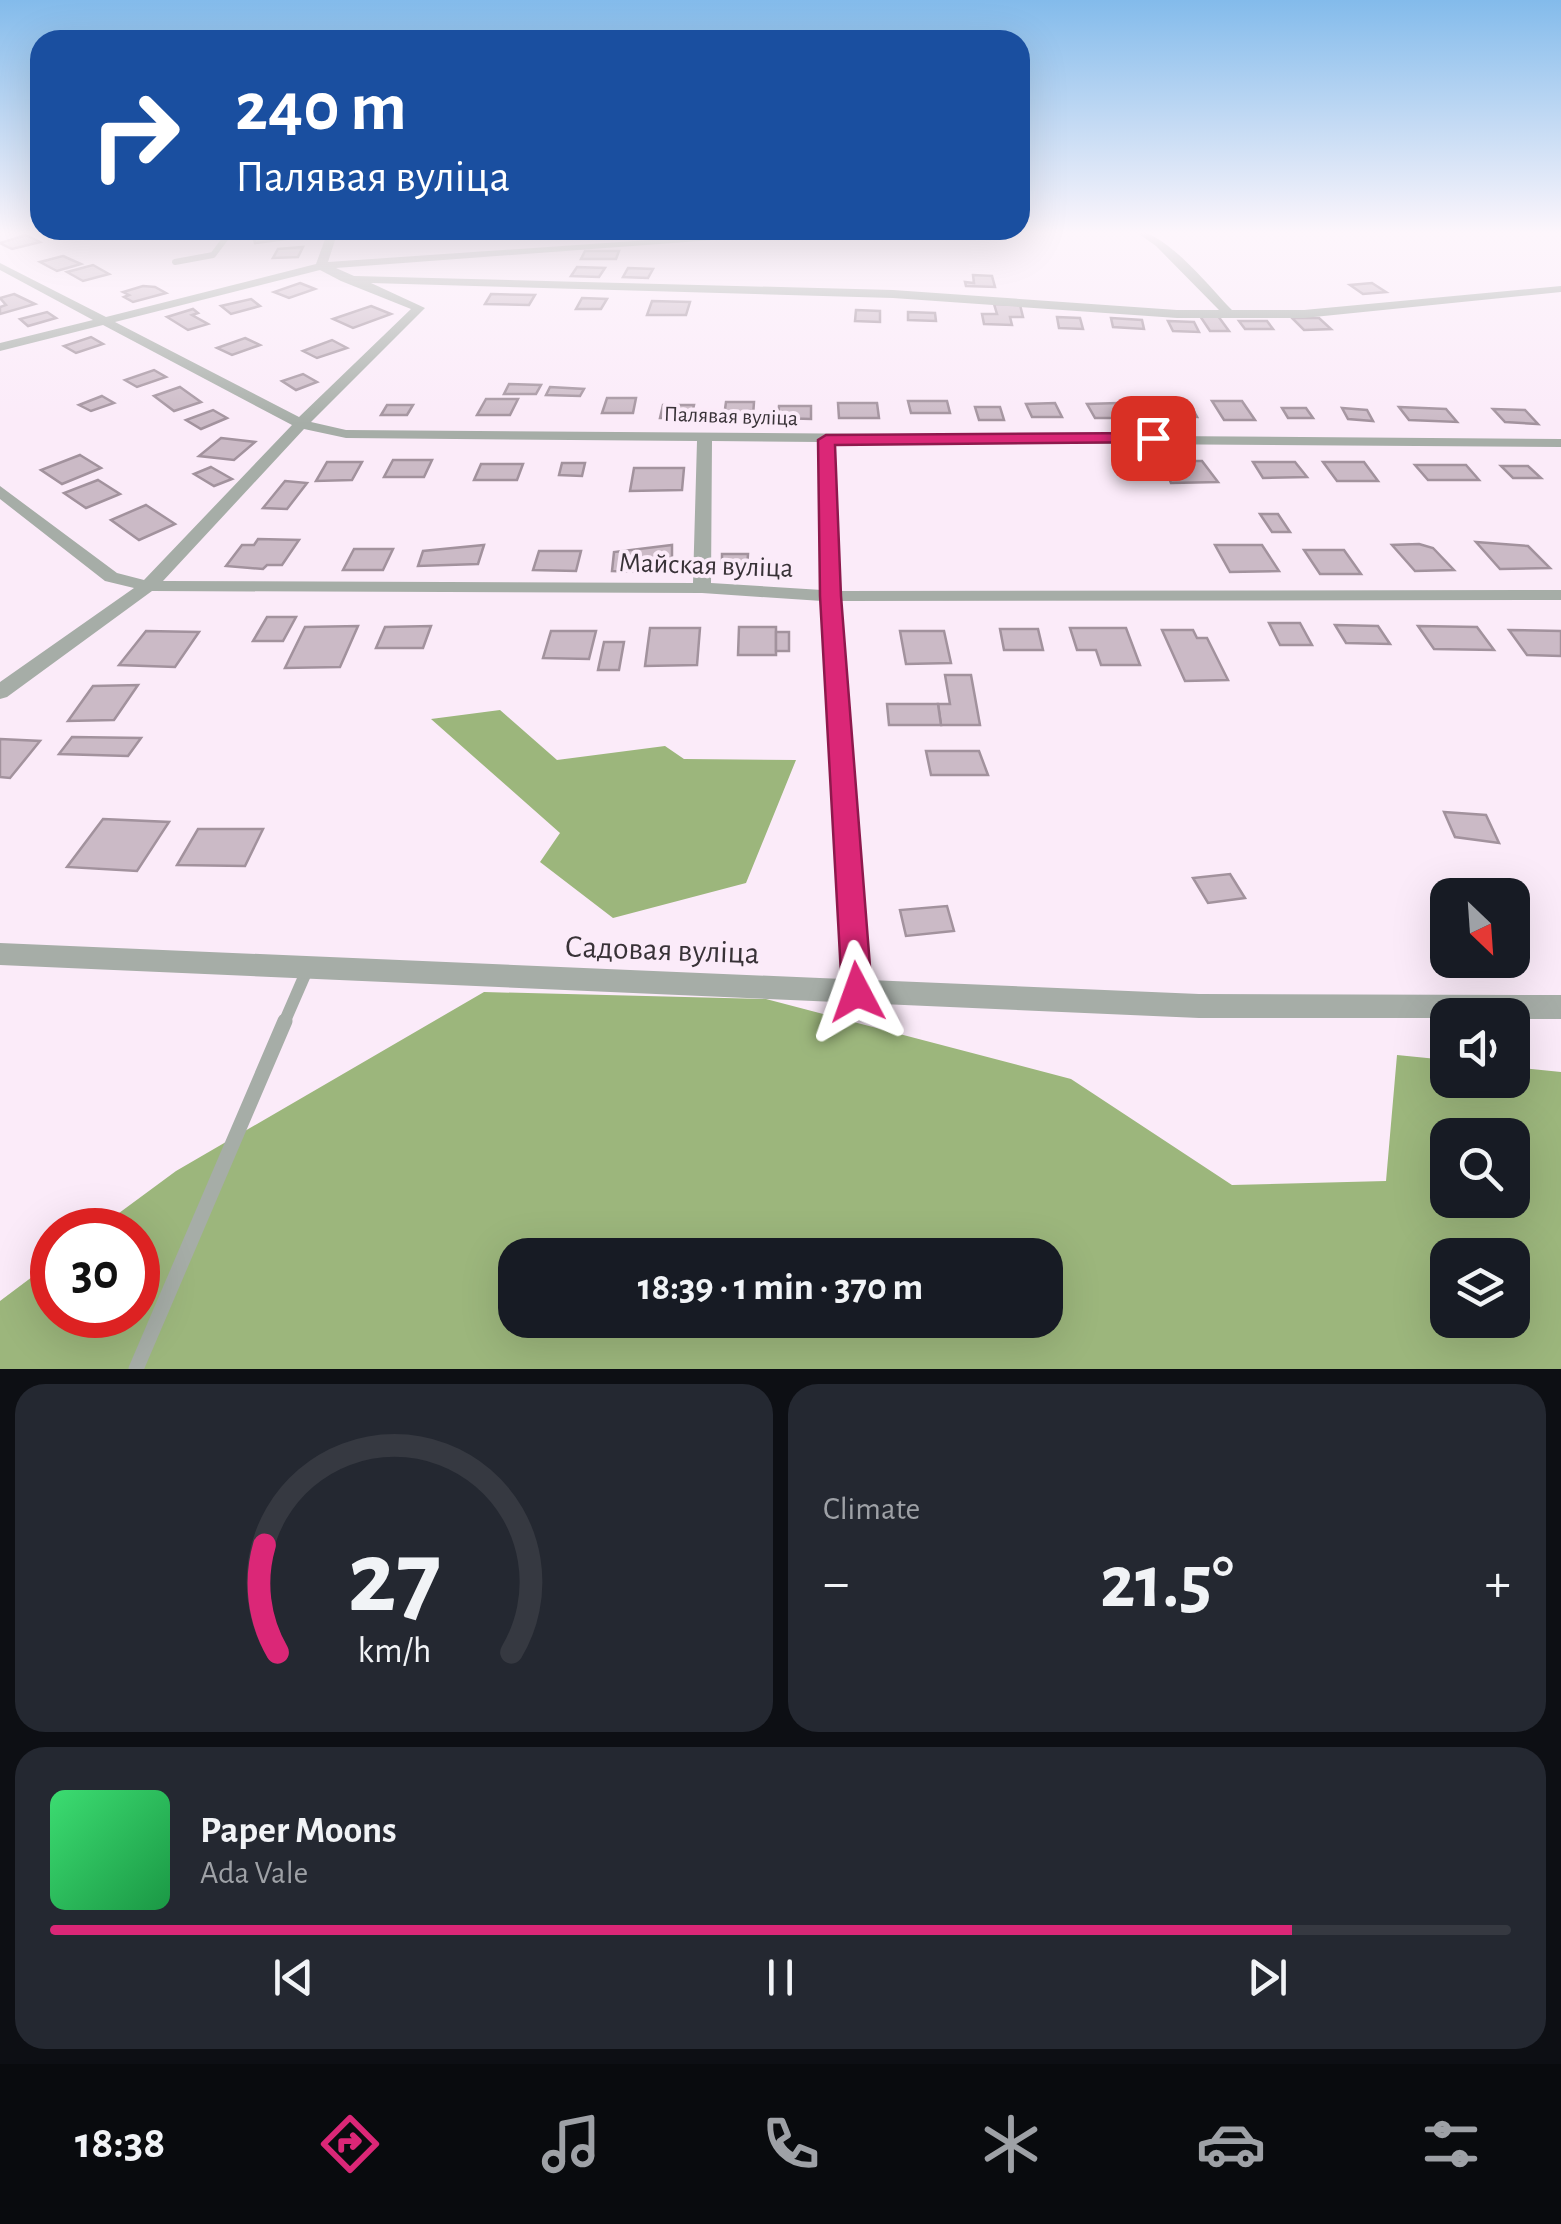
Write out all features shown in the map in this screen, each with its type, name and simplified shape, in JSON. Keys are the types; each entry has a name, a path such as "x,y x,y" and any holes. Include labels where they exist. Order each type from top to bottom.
{"street":[{"name":"Палявая вуліца","path":"57,295 300,424 346,434 705,435 826,440 1079,437 1561,444"},
{"path":"0,347 206,295"},
{"path":"386,295 419,308"},
{"path":"0,692 148,586 300,424 434,295"},
{"path":"906,295 1177,314 1304,314 1500,295"},
{"path":"1209,295 1226,312"},
{"path":"702,588 705,435"},
{"path":"826,440 831,596 857,992"},
{"name":"Майская вуліца","path":"0,491 111,577 148,586 702,588 831,596 1561,595"},
{"name":"Садовая вуліца","path":"0,954 1199,1006 1561,1007"}],"lane":[{"path":"136,1369 307,970"}],"green space":[{"path":"500,710 557,760 665,746 684,759 796,760 746,883 613,918 540,862 560,833 431,719"},
{"path":"484,992 766,999 1071,1079 1232,1185 1386,1181 1397,1055 1430,1058 1430,1098 1530,1098 1530,1069 1561,1072 1561,1369 0,1369 0,1301 30,1278 30,1338 160,1338 160,1208 126,1208 176,1171"}],"building":[{"path":"16,295 35,304 0,314 0,307 6,305 0,298"},
{"path":"159,295 133,302 124,297"},
{"path":"490,295 535,295 529,305 485,304"},
{"path":"582,298 607,299 601,309 576,309"},
{"path":"251,299 260,306 231,314 221,306"},
{"path":"652,301 690,302 686,315 647,315"},
{"path":"994,304 1020,305 1023,317 1010,317 1012,325 984,324 982,314 997,314"},
{"path":"371,306 391,314 353,328 333,319"},
{"path":"193,309 198,313 192,315 208,324 188,330 167,317"},
{"path":"856,310 880,311 880,322 855,321"},
{"path":"47,312 56,318 28,326 20,319"},
{"path":"908,312 935,313 936,321 908,320"},
{"path":"1200,316 1218,316 1229,331 1210,331"},
{"path":"1057,317 1080,318 1083,329 1059,328"},
{"path":"1111,318 1142,320 1144,329 1113,327"},
{"path":"1292,318 1319,318 1331,329 1304,330"},
{"path":"1168,321 1194,322 1199,332 1173,331"},
{"path":"1239,321 1267,321 1273,329 1245,329"},
{"path":"91,337 103,344 76,353 64,346"},
{"path":"245,338 260,345 232,355 217,348"},
{"path":"332,340 347,348 317,358 303,351"},
{"path":"154,370 166,377 137,387 125,380"},
{"path":"303,374 317,382 296,390 282,381"},
{"path":"509,384 541,385 536,394 504,394"},
{"path":"180,387 201,402 174,411 154,396"},
{"path":"550,387 584,389 580,396 546,395"},
{"path":"102,396 114,403 91,411 79,405"},
{"path":"607,398 636,398 633,413 602,413"},
{"path":"486,399 518,399 510,415 477,415"},
{"path":"908,401 947,401 950,413 911,413"},
{"path":"1212,401 1242,401 1255,420 1224,420"},
{"path":"726,402 754,402 753,416 724,416"},
{"path":"838,403 877,403 879,418 839,418"},
{"path":"1055,403 1062,417 1032,417 1026,404"},
{"path":"1118,403 1126,418 1095,418 1087,404"},
{"path":"1160,404 1190,404 1197,417 1166,416"},
{"path":"387,405 413,405 407,415 381,415"},
{"path":"663,405 694,405 691,418 660,418"},
{"path":"779,406 811,406 811,419 778,418"},
{"path":"975,407 1000,407 1004,420 979,420"},
{"path":"1399,407 1446,409 1457,422 1409,420"},
{"path":"1282,408 1306,408 1313,418 1288,418"},
{"path":"1342,408 1367,410 1373,421 1348,419"},
{"path":"1493,409 1525,410 1538,424 1505,422"},
{"path":"213,410 227,418 201,429 186,420"},
{"path":"221,438 255,442 234,460 199,456"},
{"path":"80,455 101,468 62,484 41,470"},
{"path":"393,460 432,460 424,477 384,477"},
{"path":"1162,461 1202,461 1218,482 1171,483"},
{"path":"327,462 362,462 352,480 316,481"},
{"path":"1253,462 1295,462 1307,477 1263,478"},
{"path":"1323,462 1364,462 1378,481 1337,481"},
{"path":"562,463 585,463 582,476 559,475"},
{"path":"481,464 523,464 517,480 474,480"},
{"path":"1415,465 1466,465 1479,480 1428,480"},
{"path":"1501,466 1528,466 1541,478 1513,478"},
{"path":"211,467 232,479 214,486 194,474"},
{"path":"634,468 684,468 682,490 630,491"},
{"path":"98,480 120,494 86,508 64,493"},
{"path":"285,481 307,483 287,509 263,508"},
{"path":"146,505 175,524 139,540 111,520"},
{"path":"1260,514 1278,514 1290,532 1272,532"},
{"path":"258,539 299,540 282,565 267,565 263,569 226,566 242,545 254,545"},
{"path":"1476,542 1528,546 1550,568 1500,569"},
{"path":"484,545 478,564 418,566 423,551"},
{"path":"672,545 672,573 612,571 614,552"},
{"path":"1215,545 1262,545 1279,571 1230,572"},
{"path":"1392,545 1433,548 1454,570 1415,571"},
{"path":"354,549 393,549 383,570 343,570"},
{"path":"1304,550 1344,550 1361,574 1320,574"},
{"path":"539,551 581,551 576,571 533,570"},
{"path":"722,554 748,554 747,569 722,569"},
{"path":"267,617 296,617 283,641 253,641"},
{"path":"1269,623 1300,623 1312,645 1280,645"},
{"path":"1335,625 1378,626 1390,644 1346,643"},
{"path":"358,626 340,667 285,668 305,627"},
{"path":"431,626 423,648 376,648 385,627"},
{"path":"1418,626 1477,627 1494,650 1434,649"},
{"path":"739,627 776,627 776,655 738,655"},
{"path":"650,628 700,628 697,665 645,666"},
{"path":"1070,628 1126,628 1140,665 1101,665 1096,650 1077,650"},
{"path":"1000,629 1038,629 1043,650 1004,650"},
{"path":"1162,630 1193,630 1197,638 1207,638 1228,680 1185,681"},
{"path":"1509,630 1561,631 1561,656 1527,655"},
{"path":"146,631 199,632 175,667 119,665"},
{"path":"551,631 596,631 589,659 543,658"},
{"path":"900,631 944,631 951,663 906,664"},
{"path":"776,632 789,632 789,651 776,651"},
{"path":"604,642 624,642 619,670 598,670"},
{"path":"945,675 971,675 980,725 941,725 938,704 950,704"},
{"path":"138,685 114,720 68,721 93,686"},
{"path":"887,704 938,704 941,725 889,725"},
{"path":"72,737 141,738 128,756 59,754"},
{"path":"0,739 40,741 10,778 0,777"},
{"path":"926,751 979,751 988,775 931,775"},
{"path":"1444,812 1486,815 1499,843 1455,837"},
{"path":"103,819 169,822 137,871 67,867"},
{"path":"198,829 263,829 245,866 177,865"},
{"path":"1230,874 1245,898 1208,903 1193,878"},
{"path":"947,906 954,931 906,936 900,910"}],"route":[{"path":"857,992 831,596 826,440 1153,438"}]}
